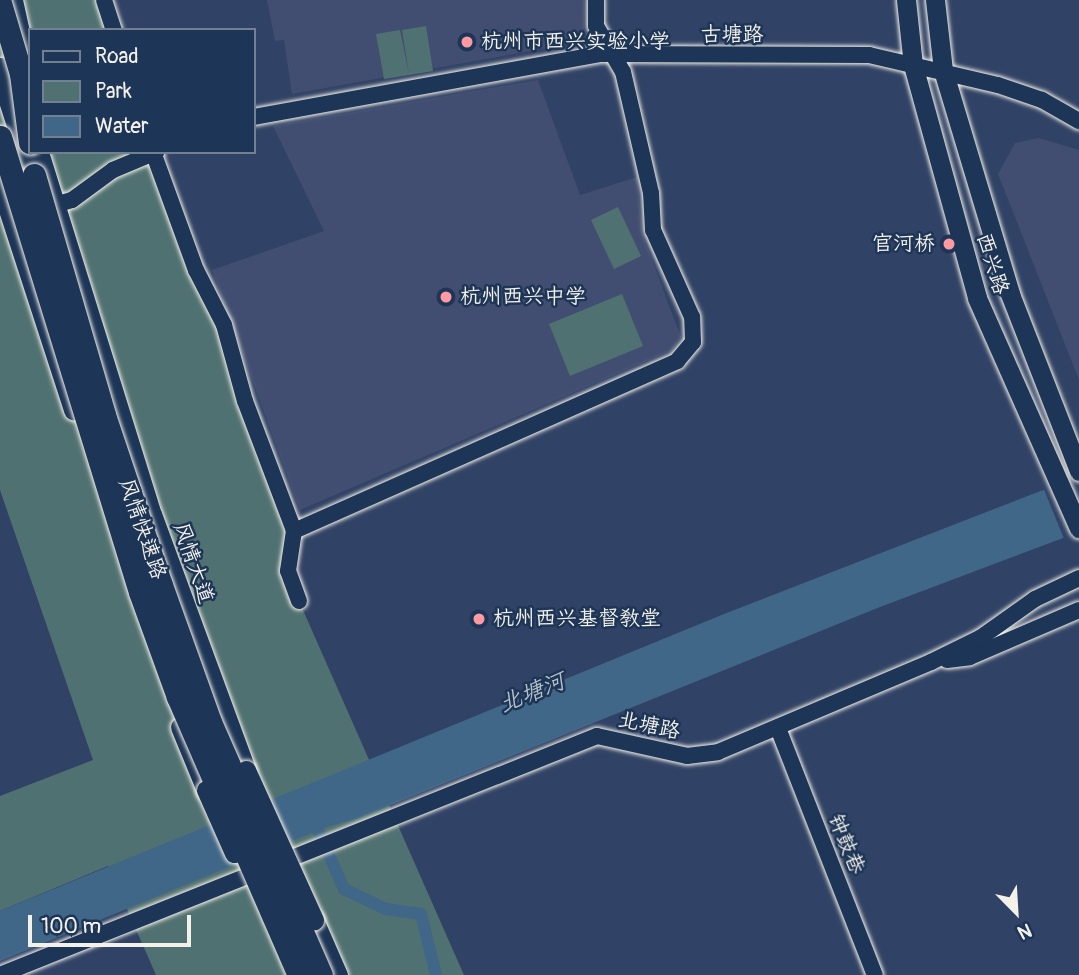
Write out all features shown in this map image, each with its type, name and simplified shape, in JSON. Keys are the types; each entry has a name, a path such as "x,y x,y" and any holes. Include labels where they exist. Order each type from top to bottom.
{"highway":[{"path":"0,3 21,74 28,127"},
{"name":"风情快速路","path":"0,69 28,142"},
{"name":"风情快速路","path":"0,136 140,592 178,697 299,975"},
{"name":"风情快速路","path":"38,168 104,415 166,598 211,722 321,975"}],"main road":[{"path":"13,0 28,67"},
{"name":"西兴路","path":"906,0 913,65 977,298 1015,376 1079,528"},
{"name":"西兴路","path":"935,0 943,70 1010,294 1079,471"},
{"path":"0,28 28,120"},
{"name":"风情大道","path":"38,168 56,206 148,502 246,769 338,975"},
{"path":"2,197 133,602 206,790 287,975"}],"street":[{"path":"104,0 113,28"},
{"path":"294,531 687,353 696,329 653,230 651,193 623,72 596,26 596,0"},
{"name":"古塘路","path":"256,117 360,94 612,55 869,55 943,70 1042,100 1079,121"},
{"path":"2,197 26,211 56,206 72,200 113,170 152,154"},
{"path":"154,154 195,270 224,325 245,401 294,531 288,571 299,601"},
{"name":"北塘路","path":"0,975 597,736 687,756 718,752 931,662 987,633 1035,599 1079,578"},
{"name":"北塘路","path":"931,662 970,657 1076,613"},
{"name":"钟鼓巷","path":"778,728 875,975"}],"shaded area":[{"name":"杭州市西兴实验小学","path":"267,0 584,0 584,28 579,39 569,44 292,94 284,40 275,41"},
{"name":"杭州西兴中学","path":"538,80 580,195 637,177 642,234 681,337 672,350 300,510 212,270 324,231 273,126"},
{"path":"1039,138 1079,150 1079,380 998,174 1015,143"}],"green space":[{"path":"0,0 104,0 113,28 28,28 28,154 154,154 294,531 299,601 464,975 156,975 108,866 0,911 0,796 93,760 0,490"},
{"path":"426,26 433,71 384,79 376,34 400,30 409,74 402,30"},
{"path":"618,207 641,256 614,269 591,220"},
{"path":"622,294 643,346 570,376 549,324"}],"water":[{"name":"北塘河","path":"1079,476 1079,532 880,607 356,819 326,827 0,961 0,911 724,614"}],"pier":[{"path":"1079,473 1079,536 1065,541 1043,487"}],"waterway":[{"path":"312,817 344,889 386,909 421,914 436,975"}],"place":[{"name":"杭州市西兴实验小学","path":"467,42"},
{"name":"官河桥","path":"949,244"},
{"name":"杭州西兴中学","path":"446,297"},
{"name":"杭州西兴基督教堂","path":"479,619"}]}
